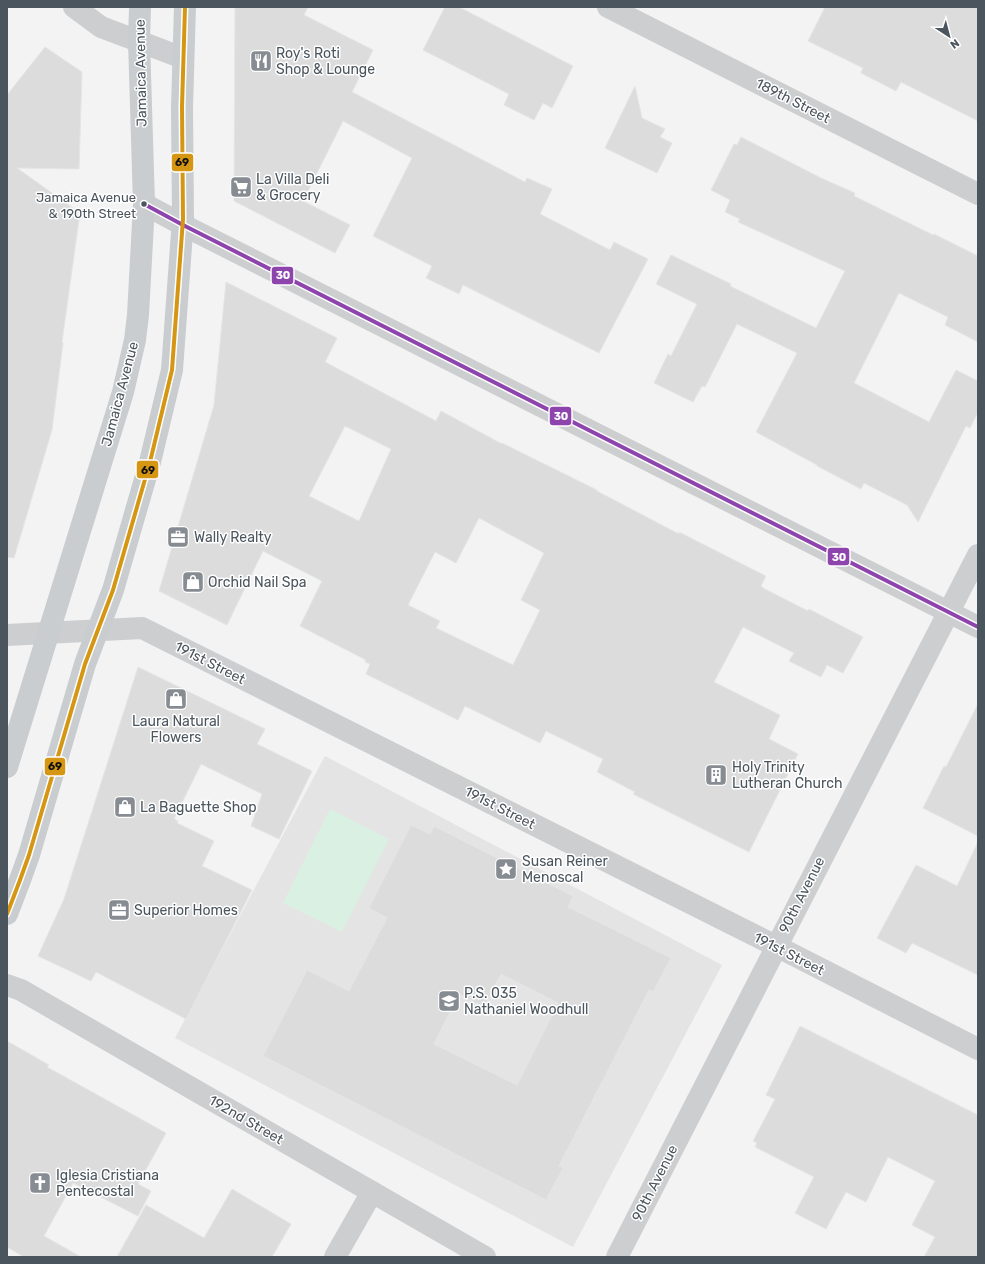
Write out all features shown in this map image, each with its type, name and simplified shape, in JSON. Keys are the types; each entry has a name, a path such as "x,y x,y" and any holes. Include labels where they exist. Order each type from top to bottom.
{"main road":[{"name":"Jamaica Avenue","path":"7,767 123,392 135,340 138,315 144,204 139,42 140,7"},
{"path":"7,914 29,855 85,664 113,590 150,462 172,370 183,225 182,107 185,7"}],"street":[{"path":"74,7 101,28 183,58"},
{"name":"189th Street","path":"608,7 978,194"},
{"path":"144,204 978,627"},
{"name":"90th Avenue","path":"617,1257 978,554"},
{"name":"191st Street","path":"7,635 142,628 978,1049"},
{"name":"192nd Street","path":"7,985 21,990 486,1257"},
{"path":"335,1257 372,1192"}],"shaded area":[{"name":"P.S. 035 Nathaniel Woodhull","path":"325,756 722,965 573,1247 175,1038"}],"green space":[{"path":"330,809 389,839 342,932 283,903"}],"building":[{"path":"235,7 308,7 304,15 373,50 352,92 525,182 527,178 552,189 540,214 610,250 614,242 648,259 599,353 463,285 459,294 426,278 432,266 373,236 412,158 343,121 303,201 350,225 335,253 234,201"},
{"path":"445,7 459,7 573,66 552,108 543,103 534,120 504,105 509,94 423,50"},
{"path":"825,7 978,7 978,121 901,82 896,91 861,73 863,68 808,41"},
{"path":"45,47 82,72 79,169 17,168 80,213 62,342 52,430 14,558 7,557 7,95"},
{"path":"635,86 642,118 665,129 660,137 672,143 657,173 605,148"},
{"path":"741,137 821,178 855,193 854,196 978,256 978,342 945,325 948,317 899,293 854,383 929,422 956,370 978,381 978,412 970,428 966,426 918,522 907,505 864,483 861,489 756,432 797,353 737,324 705,387 702,386 693,402 654,383 668,354 671,356 697,304 656,284 671,255 816,328 845,271 738,222 740,219 725,212 730,200 711,190 734,144 737,145"},
{"path":"226,282 337,338 325,362 436,421 441,411 502,444 597,490 679,534 679,532 766,576 761,586 763,588 808,611 809,609 863,637 843,673 827,665 821,677 789,661 794,653 743,627 714,682 780,715 769,739 798,754 749,852 633,794 635,792 597,772 603,759 546,731 540,743 465,706 458,720 366,674 370,664 365,662 366,660 300,626 322,581 263,551 227,625 159,591 214,405","holes":["345,426 391,449 359,521 309,496","479,518 544,553 521,600 540,610 513,665 436,628 440,621 408,605 435,552 456,563"]},
{"path":"138,667 265,729 257,744 312,771 279,839 251,826 262,794 201,764 174,819 178,821 177,823 214,841 202,866 252,890 186,1019 96,972 91,981 38,956 64,899"},
{"path":"978,704 978,836 923,808"},
{"path":"411,825 430,834 434,826 573,896 568,907 671,958 653,992 649,990 559,1166 563,1168 546,1200 263,1056 307,970 349,991 387,918 369,908","holes":["501,974 558,1003 517,1085 434,1044 459,994 484,1007"]},
{"path":"978,842 978,975 912,943 906,953 877,938 916,865 957,886"},
{"path":"800,1026 978,1115 978,1257 924,1257 935,1237 912,1225 935,1181 888,1157 866,1202 846,1192 826,1229 795,1213 814,1177 755,1147 757,1143 753,1141 775,1099 766,1095"},
{"path":"7,1041 49,1065 47,1067 166,1133 138,1184 151,1191 138,1216 73,1183 44,1236 81,1257 24,1257 7,1247"},
{"path":"232,1189 291,1224 272,1257 117,1257 146,1205 204,1238"}],"transit line":[{"name":"69","path":"7,914 29,855 85,664 113,590 150,462 172,370 183,219 182,107 185,7"},
{"name":"30","path":"144,204 978,627"}],"place":[{"name":"Roy's Roti Shop & Lounge","path":"261,61"},
{"name":"La Villa Deli & Grocery","path":"241,187"},
{"name":"Jamaica Avenue & 190th Street","path":"144,204"},
{"name":"Wally Realty","path":"178,537"},
{"name":"Orchid Nail Spa","path":"193,582"},
{"name":"Laura Natural Flowers","path":"176,699"},
{"name":"Holy Trinity Lutheran Church","path":"716,775"},
{"name":"La Baguette Shop","path":"125,807"},
{"name":"Susan Reiner Menoscal","path":"506,869"},
{"name":"Superior Homes","path":"119,910"},
{"name":"P.S. 035 Nathaniel Woodhull","path":"449,1001"},
{"name":"Iglesia Cristiana Pentecostal","path":"40,1183"}]}
